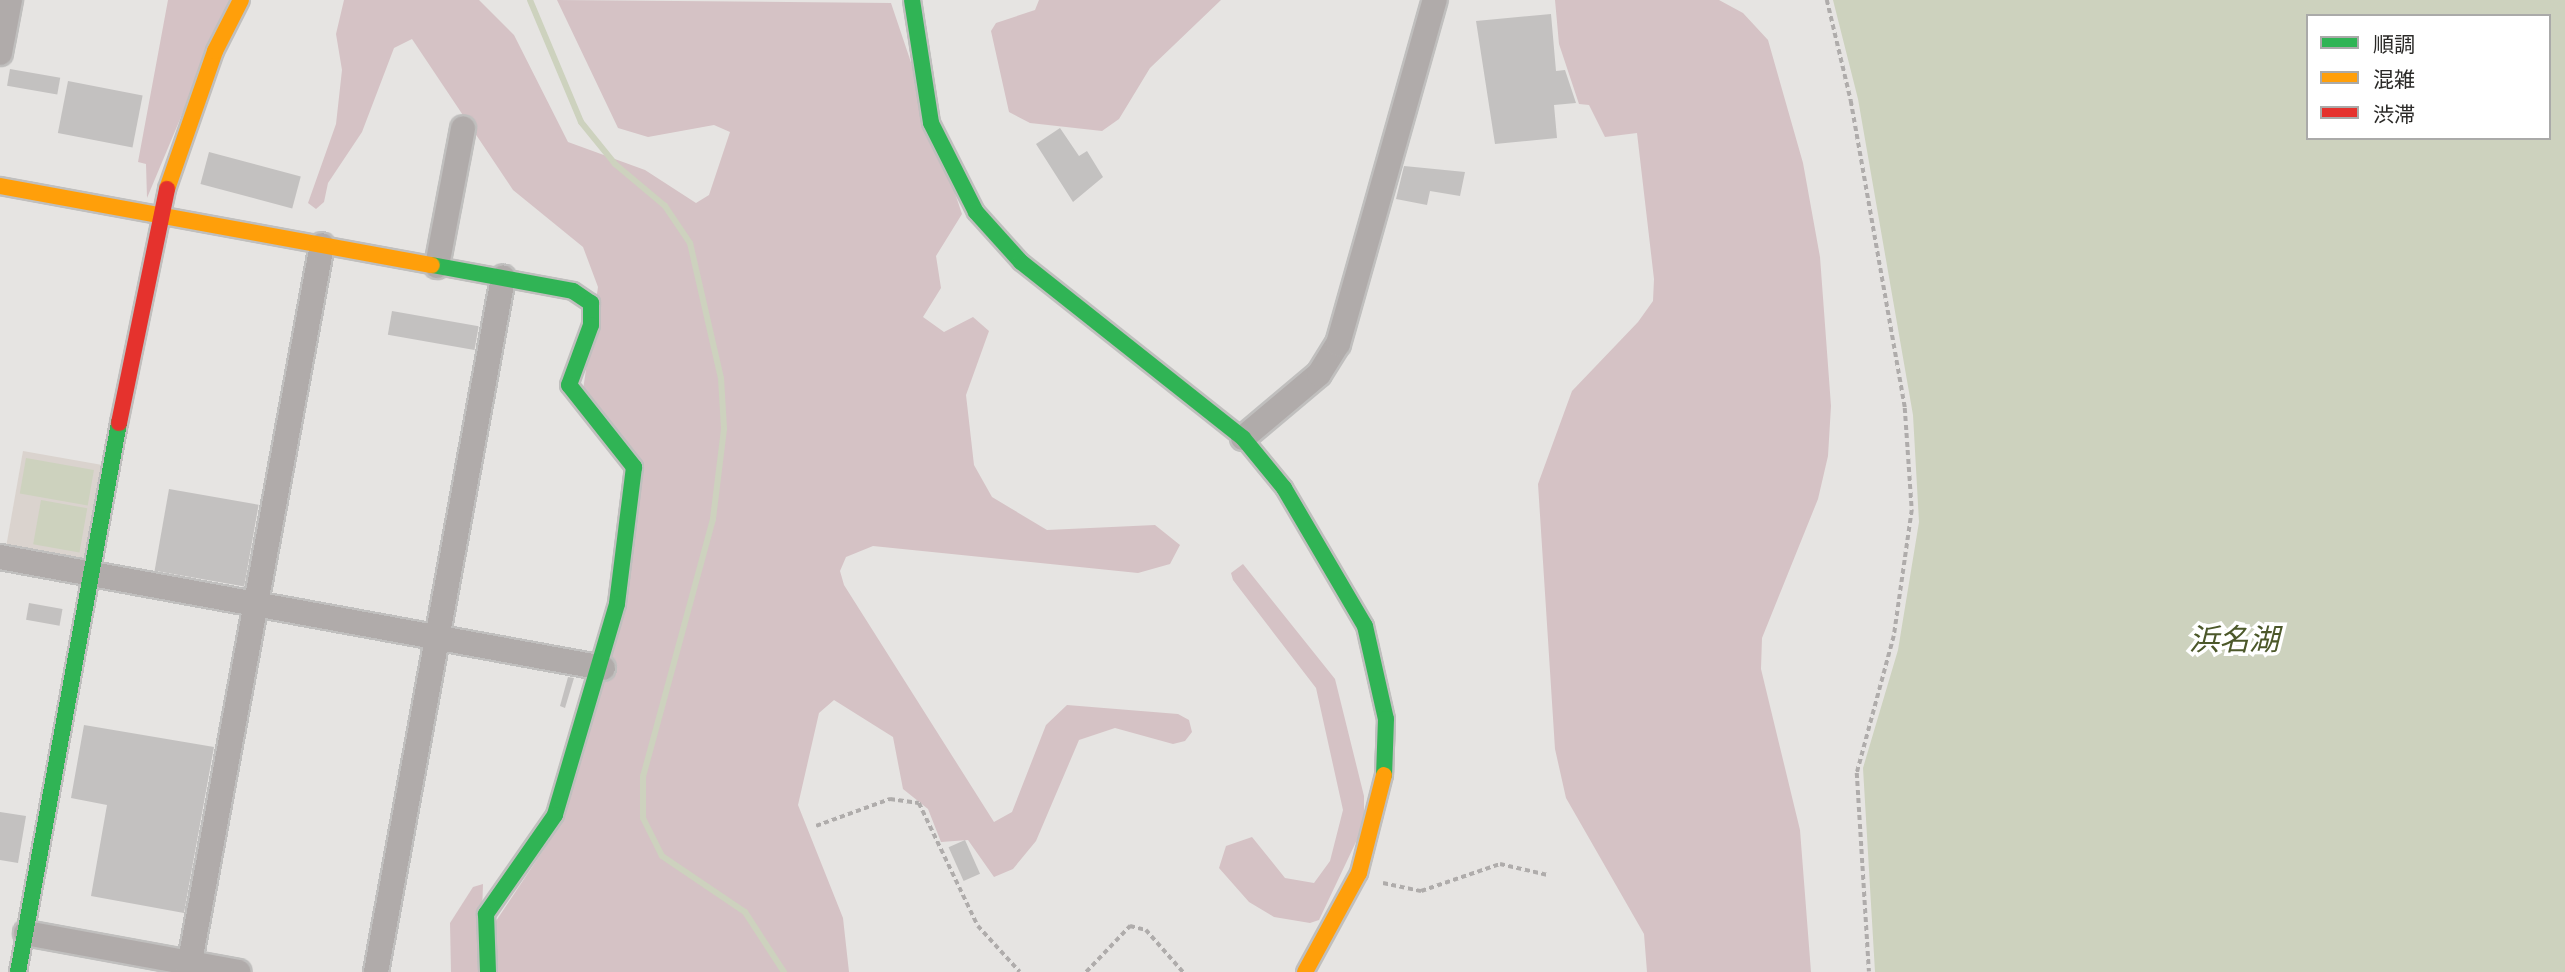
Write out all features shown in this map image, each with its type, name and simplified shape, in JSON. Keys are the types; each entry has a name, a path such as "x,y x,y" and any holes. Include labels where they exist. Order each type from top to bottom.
{"street":[{"path":"0,53 10,0"},
{"path":"18,972 158,215 215,51 241,0"},
{"path":"912,0 931,123 976,212 1021,262 1243,438 1336,570 1375,656 1386,719 1384,782 1358,875 1305,972"},
{"path":"1243,438 1319,374 1338,344 1435,0"},
{"path":"437,266 463,128"},
{"path":"0,186 573,291 591,303 591,326 569,385 634,467 603,668 555,815 486,914 488,972"},
{"path":"189,967 322,245"},
{"path":"376,972 503,278"},
{"path":"0,557 603,668"},
{"path":"26,933 189,967 238,972"}],"path":[{"path":"1827,0 1854,114 1906,417 1912,510 1894,636 1857,772 1868,972"},
{"path":"816,826 890,799 919,803 978,926 1020,972"},
{"path":"1358,875 1422,891 1488,865 1548,875"},
{"path":"1086,972 1130,926 1146,930 1183,972"}],"shaded area":[{"path":"168,0 230,0 147,198 146,164 138,162"},
{"path":"344,0 479,0 514,35 568,142 645,170 696,203 709,195 730,132 714,125 648,137 618,128 557,0 891,3 962,214 936,256 941,288 923,317 944,332 973,317 989,331 966,395 974,465 992,497 1047,530 1155,525 1180,545 1170,564 1138,573 873,546 846,557 840,571 844,585 994,822 1012,812 1046,725 1067,705 1178,714 1189,720 1192,732 1185,741 1173,744 1115,728 1079,740 1036,841 1013,869 994,877 968,840 941,842 928,809 903,789 893,737 834,700 819,713 798,805 843,918 849,972 496,972 490,930 552,837 641,472 583,390 598,287 583,247 513,190 412,39 394,48 362,132 328,183 324,202 316,209 308,203 336,124 342,70 336,34"},
{"path":"1039,0 1221,0 1150,68 1119,119 1102,131 1030,123 1009,112 991,31 996,23 1035,10"},
{"path":"1555,0 1719,0 1743,13 1768,40 1803,163 1820,257 1831,406 1828,456 1818,499 1762,638 1761,669 1800,830 1811,972 1647,972 1644,934 1566,798 1555,749 1538,484 1572,391 1638,322 1653,301 1654,279 1637,133 1605,137 1589,105 1579,104 1559,44"},
{"path":"23,451 104,465 86,565 5,550"},
{"path":"1243,564 1335,679 1364,796 1364,825 1319,920 1310,923 1274,917 1249,902 1219,868 1226,846 1252,837 1285,878 1314,883 1330,861 1343,810 1316,688 1233,580 1231,573"},
{"path":"483,884 480,972 451,972 450,923 473,887"}],"water":[{"name":"浜名湖","path":"1833,0 2565,0 2565,972 1875,972 1863,768 1898,650 1919,522 1913,415 1858,99"},
{"path":"26,458 94,470 88,505 20,493"},
{"path":"41,500 87,508 79,552 33,544"}],"building":[{"path":"1551,14 1556,71 1565,70 1576,103 1554,105 1557,138 1495,144 1476,21"},
{"path":"10,69 60,78 57,95 7,86"},
{"path":"68,81 143,96 132,148 58,133"},
{"path":"1060,128 1079,156 1087,151 1103,177 1073,202 1036,144"},
{"path":"209,152 301,177 292,208 200,184"},
{"path":"1404,166 1465,172 1460,196 1430,191 1427,205 1396,199"},
{"path":"392,311 479,326 474,350 388,335"},
{"path":"169,489 259,505 244,587 155,571"},
{"path":"29,603 62,609 60,626 26,620"},
{"path":"568,677 574,678 565,708 560,706"},
{"path":"84,725 214,747 184,913 91,896 107,805 71,798"},
{"path":"0,812 26,816 18,863 0,860"},
{"path":"965,840 980,874 964,881 949,847"}],"waterway":[{"path":"530,0 581,122 615,164 665,206 690,243 721,378 724,429 713,519 643,776 643,818 662,856 745,912 784,972"}],"traffic: fast":[{"path":"912,0 931,123 976,212 1021,262 1243,438 1284,488 1365,626 1386,719 1384,775"},
{"path":"432,265 573,291 591,303 591,325 569,385 634,467 617,604 555,815 486,914 488,972"},
{"path":"18,972 119,423"}],"traffic: slow":[{"path":"167,189 215,51 241,0"},
{"path":"0,186 432,265"},
{"path":"1305,972 1359,873 1384,775"}],"traffic: jam":[{"path":"119,423 167,189"}]}
